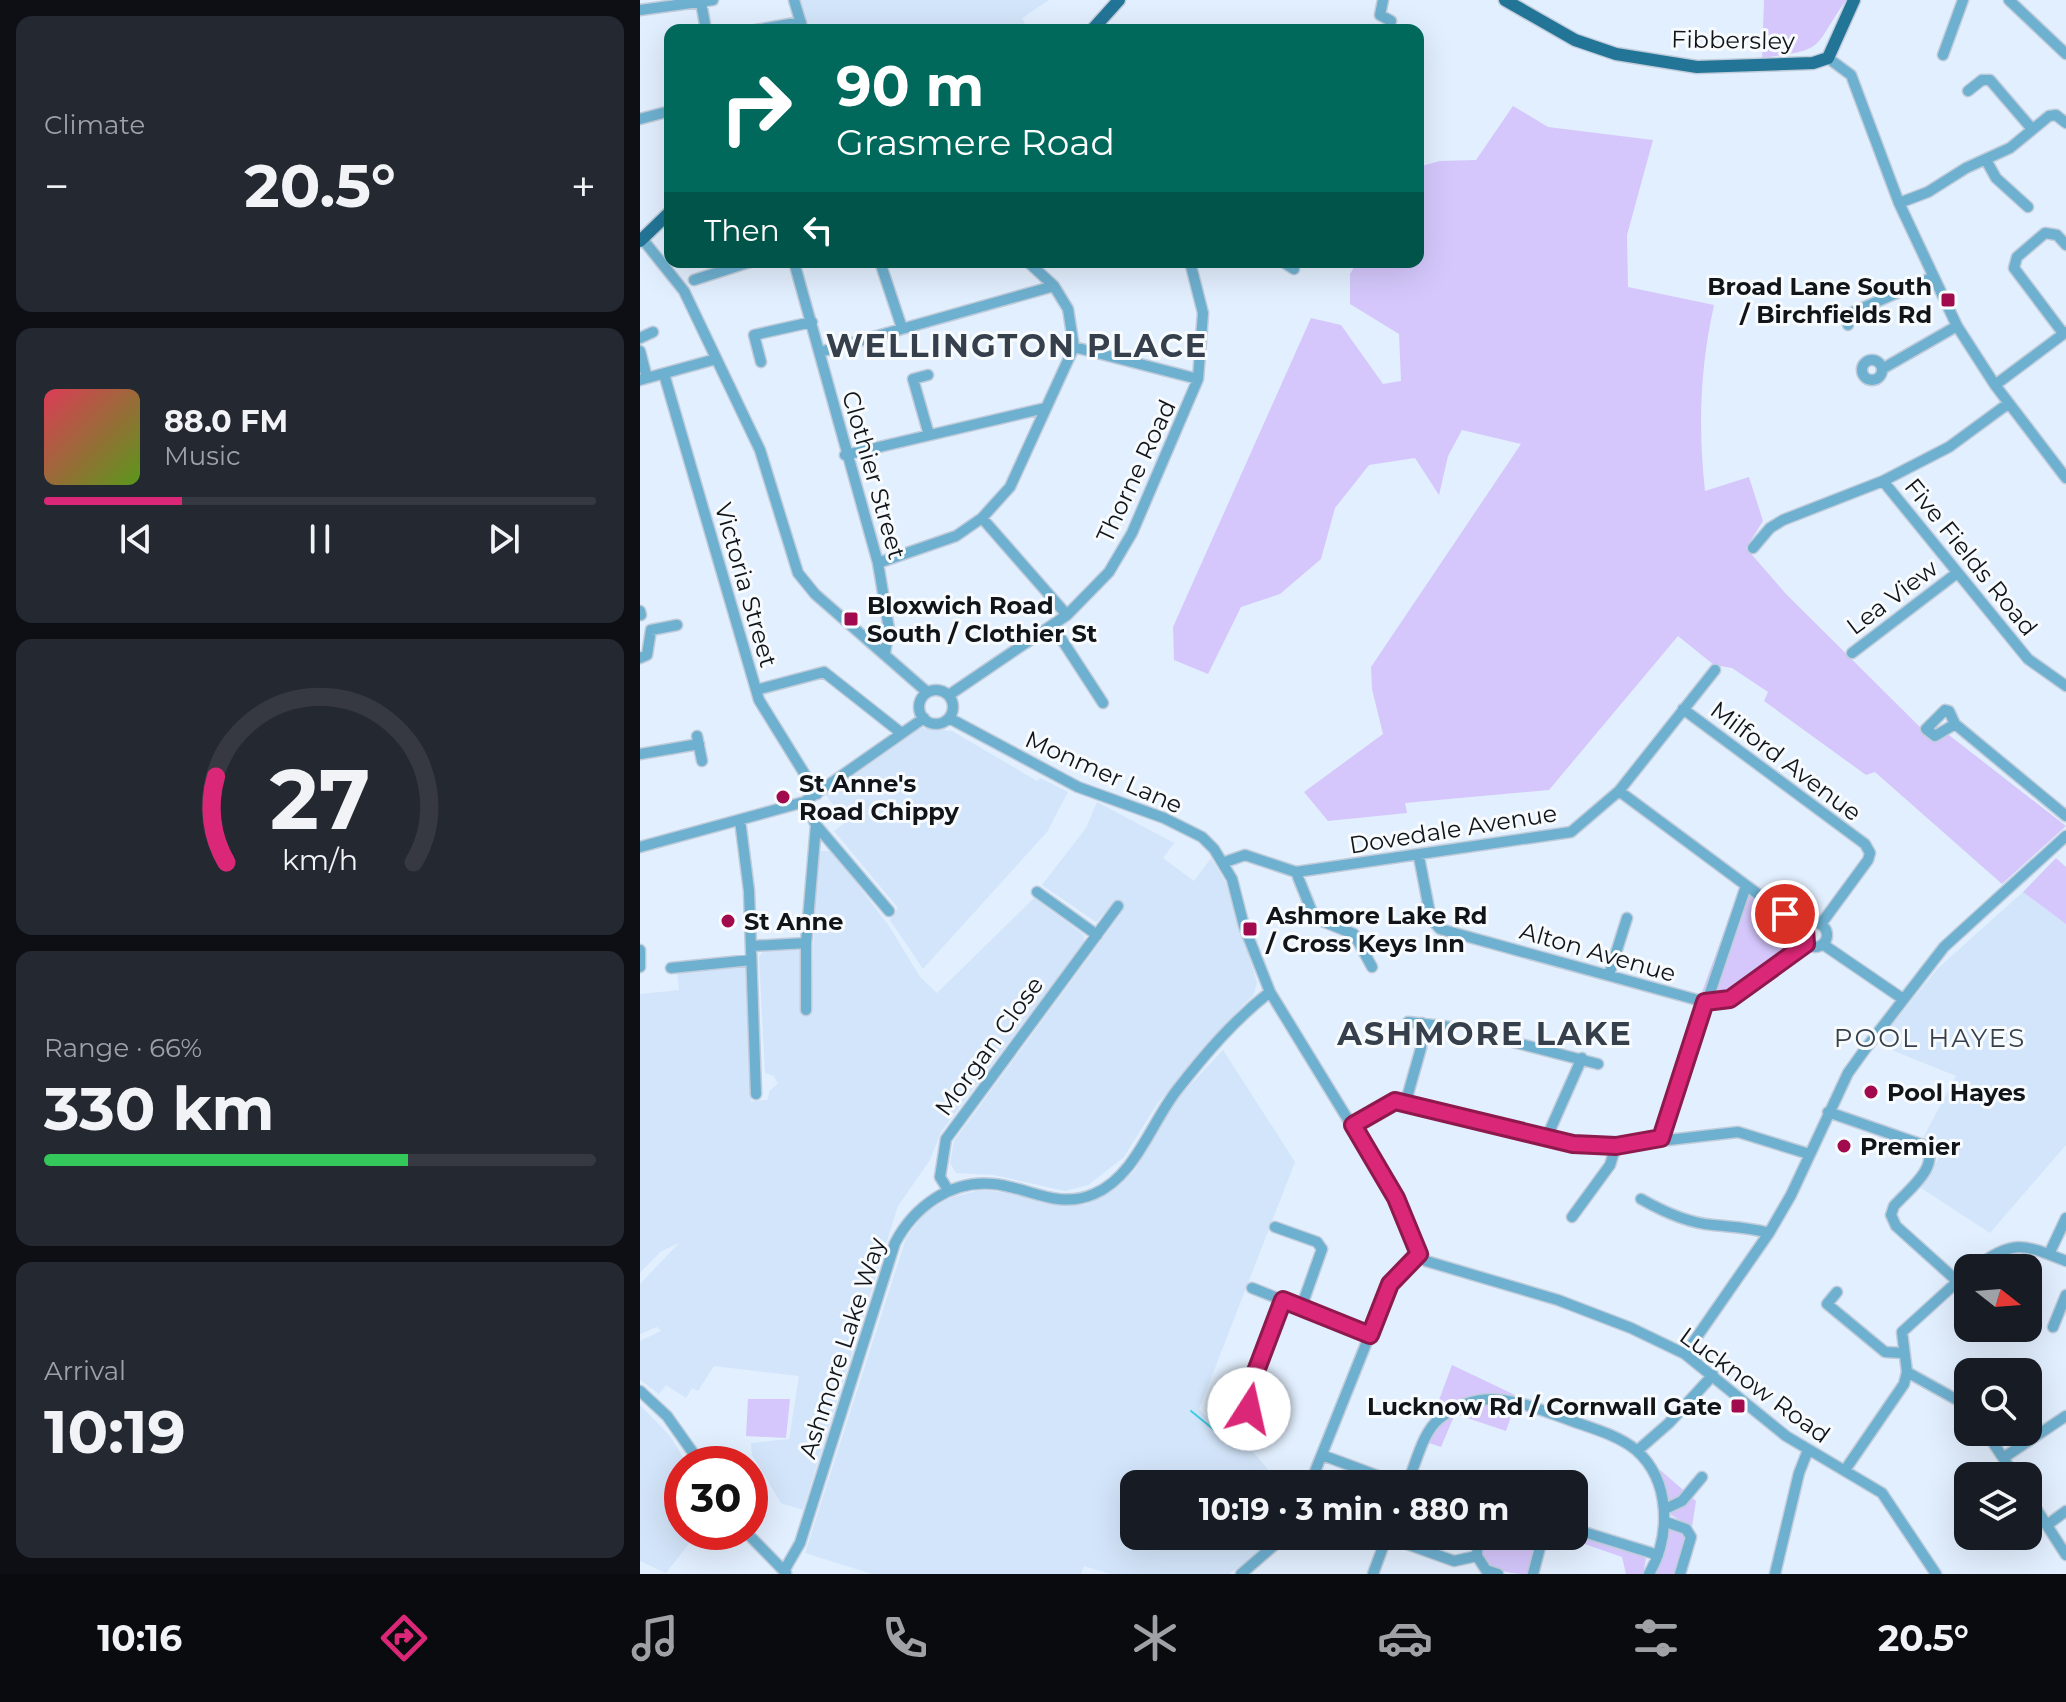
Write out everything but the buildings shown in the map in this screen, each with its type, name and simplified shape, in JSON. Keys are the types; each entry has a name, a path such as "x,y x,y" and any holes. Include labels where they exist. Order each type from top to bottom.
{"main road":[{"path":"1097,24 1119,0"},
{"name":"Fibbersley","path":"1505,0 1585,45 1645,59 1697,67 1813,63 1828,58"},
{"path":"1828,58 1854,0"},
{"path":"642,241 664,218"}],"street":[{"path":"794,0 801,24"},
{"path":"1383,0 1380,15 1391,21"},
{"path":"1943,55 1963,0"},
{"path":"2009,0 2066,54"},
{"path":"640,10 653,4 707,1 706,24"},
{"path":"1951,34 1963,39"},
{"path":"1828,58 1851,75 1899,203 1931,278 1957,326 1995,385 2066,478"},
{"path":"1968,91 1982,80 1990,80 2032,129"},
{"path":"640,119 664,113"},
{"path":"1899,203 1928,192 2010,148 2049,116 2056,115 2066,123"},
{"path":"1986,160 1996,178 2028,207"},
{"path":"1995,385 2065,332 2014,268 2017,257 2045,233 2057,235 2066,245"},
{"path":"642,241 664,266"},
{"path":"666,268 680,284 772,480 798,573 815,594 927,692"},
{"path":"694,280 716,268"},
{"name":"Clothier Street","path":"796,268 845,455 878,563 889,629 885,653"},
{"path":"882,268 902,328"},
{"path":"878,563 956,536 982,518 1010,487 1074,347 1068,309 1054,286 1034,268"},
{"name":"Thorne Road","path":"949,695 1067,615 1109,572 1132,533 1198,379 1203,313 1192,268"},
{"path":"1848,325 1851,313 1931,278"},
{"path":"820,352 1054,286"},
{"path":"761,362 754,335 812,322"},
{"path":"1882,369 1957,326"},
{"path":"640,338 653,332"},
{"path":"1074,347 1198,379"},
{"path":"640,351 644,379 716,359"},
{"name":"Victoria Street","path":"664,374 756,690 817,794"},
{"path":"928,375 911,374 929,435"},
{"path":"1753,548 1770,528 1783,520 1883,481 1949,447 2009,403"},
{"path":"845,455 1045,408"},
{"name":"Five Fields Road","path":"1883,481 2028,659 2066,686"},
{"path":"982,518 1067,615"},
{"name":"Lea View","path":"1852,653 1957,573"},
{"path":"640,658 647,655 651,630 677,625"},
{"path":"1053,626 1103,703"},
{"name":"Dovedale Avenue","path":"1225,862 1245,855 1296,872 1419,857 1571,832 1619,791 1715,670"},
{"path":"756,690 824,672 900,732"},
{"path":"939,689 949,695 953,705 949,718 936,724 924,718 919,705 927,692 939,689"},
{"name":"Milford Avenue","path":"1683,709 1865,844 1870,853 1868,860 1821,924"},
{"path":"640,847 804,802 924,718"},
{"name":"Monmer Lane","path":"949,718 1078,787 1142,809 1202,837 1225,862"},
{"path":"1955,724 2066,816"},
{"path":"640,754 698,740 702,761"},
{"path":"1619,791 1805,929"},
{"path":"804,802 816,825 889,911"},
{"path":"740,820 752,946 756,1094"},
{"path":"806,1010 806,943 816,825"},
{"path":"1685,1354 1769,1233 1848,1073 1944,947 2066,836"},
{"name":"Alton Avenue","path":"1419,857 1431,919 1440,929 1705,1002"},
{"path":"1225,862 1252,951 1270,992 1396,1198 1419,1254 1390,1284 1316,1470"},
{"path":"1296,872 1317,919 1354,934 1372,967"},
{"path":"1661,1138 1746,886"},
{"path":"1037,892 1097,935"},
{"name":"Morgan Close","path":"948,1190 940,1177 946,1139 1118,906"},
{"path":"1609,975 1627,918"},
{"path":"1805,929 1811,924 1821,924 1828,936 1824,945 1818,948 1806,944"},
{"path":"1805,929 1806,944"},
{"path":"752,946 806,943"},
{"path":"1705,1002 1730,999 1806,944"},
{"path":"1824,945 1903,999"},
{"path":"640,950 640,967"},
{"path":"671,968 751,960"},
{"name":"Ashmore Lake Way","path":"785,1572 800,1543 895,1243 912,1216 948,1190 993,1184 1056,1200 1080,1199 1107,1187 1131,1162 1177,1090 1241,1015 1270,992"},
{"path":"1408,1022 1450,1027"},
{"path":"1406,1101 1421,1048 1422,1023"},
{"path":"1513,1042 1598,1064"},
{"path":"1546,1139 1582,1058"},
{"path":"1353,1125 1395,1101 1406,1101 1573,1144 1616,1146 1661,1138 1738,1132 1809,1154"},
{"path":"1828,1112 1926,1146 1931,1153 1930,1164 1894,1206 1891,1215 1896,1226 1954,1278"},
{"path":"1572,1217 1610,1165 1616,1146"},
{"path":"1641,1199 1662,1211 1712,1225 1747,1226 1769,1233"},
{"path":"2049,1254 2066,1218"},
{"path":"1275,1227 1317,1242 1322,1249 1301,1308"},
{"path":"1994,1254 2002,1248 2019,1244 2066,1261"},
{"name":"Lucknow Road","path":"1419,1254 1436,1265 1558,1300 1631,1328 1685,1354 1786,1436 1882,1493 1895,1507 1936,1574"},
{"path":"1845,1470 1904,1384 1907,1372 1902,1353 1902,1332 1954,1282"},
{"path":"1252,1288 1370,1335"},
{"path":"1837,1292 1827,1304 1885,1352 1902,1353"},
{"path":"2051,1329 2066,1295"},
{"path":"1261,1427 1249,1409 1250,1387 1283,1300"},
{"path":"1907,1372 1954,1397"},
{"path":"1637,1451 1669,1423 1713,1375"},
{"path":"640,1391 667,1416 688,1446"},
{"path":"1414,1470 1437,1421 1466,1402 1486,1397 1513,1399 1601,1432 1637,1451 1660,1489 1666,1522 1658,1555 1649,1574"},
{"path":"2003,1458 2066,1416"},
{"path":"1995,1446 2006,1462"},
{"path":"1775,1574 1799,1473 1808,1450"},
{"path":"1322,1455 1362,1470"},
{"path":"1665,1509 1682,1501 1702,1477"},
{"path":"2047,1525 2066,1511"},
{"path":"2042,1517 2066,1555"},
{"path":"1666,1522 1686,1529 1691,1537 1680,1574"},
{"path":"1588,1533 1658,1555"},
{"path":"764,1550 785,1572"},
{"path":"1241,1574 1269,1550"},
{"path":"1373,1574 1382,1550"},
{"path":"1425,1550 1454,1561 1477,1556"},
{"path":"1477,1550 1477,1556 1486,1570 1498,1574"},
{"path":"1533,1574 1539,1550"}],"shaded area":[{"path":"799,0 1049,0 1022,18 1025,24 806,24"},
{"path":"1764,0 1846,0 1815,45 1798,52 1762,58"},
{"path":"1513,106 1548,127 1653,140 1627,235 1628,287 1714,305 1702,398 1701,444 1705,491 1749,477 1763,521 1746,548 1786,594 1935,742 1945,732 2066,826 2002,884 1875,772 1866,775 1764,701 1768,692 1732,668 1714,665 1678,636 1549,790 1405,803 1407,813 1328,821 1304,792 1383,734 1372,689 1371,667 1521,444 1462,430 1448,456 1439,495 1415,458 1369,465 1335,508 1321,559 1280,594 1241,607 1208,674 1174,660 1173,627 1311,318 1341,325 1383,384 1401,381 1399,334 1350,304 1350,274 1354,268 1424,268 1424,165 1440,161 1476,160"},
{"path":"921,728 952,731 1037,781 1040,778 1068,792 1047,832 923,969 890,920 898,908 834,831 846,822 826,795"},
{"path":"1097,802 1174,843 1163,858 1194,881 1211,858 1226,883 1257,982 1254,994 1208,1042 1155,1107 1124,1157 1088,1185 1065,1191 994,1175 956,1173 950,1163 954,1141 1120,915 1108,909 1096,922 1042,885 1086,828"},
{"path":"817,851 832,851 889,926 920,977 937,993 1034,898 1084,935 1084,942 941,1132 930,1160 898,1206 803,1510 781,1503 768,1481 768,1446 751,1446 751,1443 789,1439 799,1376 714,1366 698,1391 692,1388 686,1398 666,1385 659,1394 640,1380 640,1341 661,1331 657,1327 640,1334 640,1284 679,1243 660,1252 640,1273 640,994 679,990 677,971 745,964 751,1101 768,1100 769,1091 778,1084 774,1076 765,1073 759,957 763,951 802,950 802,1012 811,1012"},
{"path":"2056,858 2066,867 2066,924 2023,892"},
{"path":"1740,888 1796,930 1798,938 1729,993 1702,992"},
{"path":"2023,892 2066,924 2066,1145 1990,1233 1921,1188 1940,1156 1937,1144 1923,1138 1956,1076 1877,1044 1937,969"},
{"path":"1223,1050 1295,1162 1199,1409 1226,1437 1253,1452 1268,1470 1120,1470 1120,1550 1262,1550 1229,1574 1110,1574 1084,1566 1081,1574 872,1574 805,1553 906,1238 924,1214 949,1198 980,1190 1009,1193 1042,1203 1086,1205 1117,1188 1135,1170 1176,1100"},
{"path":"1452,1365 1515,1395 1476,1394 1432,1419"},
{"path":"748,1399 790,1399 786,1438 746,1436"},
{"path":"1476,1404 1515,1405 1506,1431 1455,1414"},
{"path":"640,1405 676,1446 664,1446 664,1550 684,1550 666,1573 640,1561"},
{"path":"1455,1414 1441,1447 1429,1443 1438,1428"},
{"path":"1652,1463 1696,1501 1692,1527 1671,1515 1666,1486"},
{"path":"1669,1529 1683,1532 1688,1538 1677,1574 1655,1574"},
{"path":"1588,1536 1639,1553 1646,1559 1643,1574 1626,1574 1622,1557 1588,1545"},
{"path":"1479,1550 1535,1550 1529,1574 1506,1572 1493,1567"}],"waterway":[{"path":"1191,1411 1218,1433"}],"place":[{"name":"Broad Lane South / Birchfields Rd","path":"1948,300"},
{"name":"Bloxwich Road South / Clothier St","path":"851,619"},
{"name":"St Anne's Road Chippy","path":"783,797"},
{"name":"St Anne","path":"728,921"},
{"name":"Ashmore Lake Rd / Cross Keys Inn","path":"1250,929"},
{"name":"Pool Hayes","path":"1871,1092"},
{"name":"Premier","path":"1844,1146"},
{"name":"Lucknow Rd / Cornwall Gate","path":"1738,1406"}],"district":[{"name":"WELLINGTON PLACE","path":"1017,345"},
{"name":"ASHMORE LAKE","path":"1485,1033"},
{"name":"POOL HAYES","path":"1930,1038"}],"route":[{"path":"1249,1409 1250,1387 1283,1300 1370,1335 1390,1284 1419,1254 1396,1198 1353,1125 1395,1101 1406,1101 1573,1144 1616,1146 1661,1138 1705,1002 1730,999 1806,944 1803,938 1805,929 1785,914"}]}
